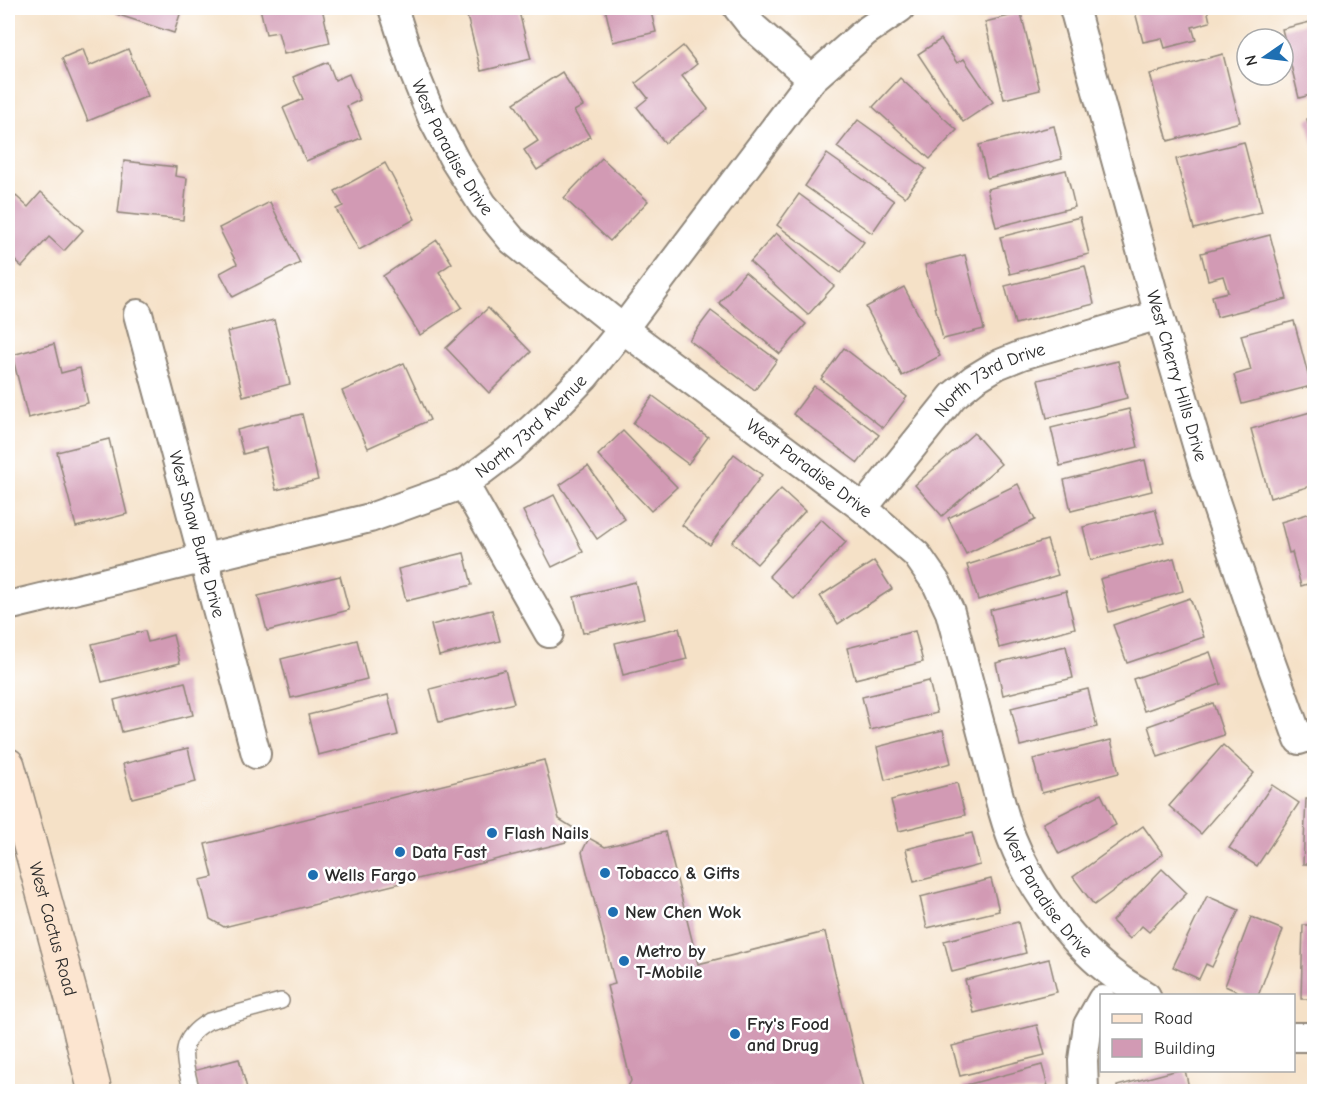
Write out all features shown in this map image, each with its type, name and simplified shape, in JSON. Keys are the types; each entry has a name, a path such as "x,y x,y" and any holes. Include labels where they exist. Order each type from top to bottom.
{"main road":[{"name":"West Cactus Road","path":"8,765 74,1006 95,1092"}],"street":[{"name":"West Paradise Drive","path":"393,8 413,70 432,117 455,161 483,205 512,240 623,329 863,508 917,555 937,584 950,612 1002,808 1011,838 1023,863 1056,917 1083,948 1108,991 1131,994"},
{"path":"738,8 753,27 812,79"},
{"name":"North 73rd Avenue","path":"8,606 370,518 464,483 509,450 585,376 812,79 865,32 900,8"},
{"name":"West Cherry Hills Drive","path":"1074,8 1205,472 1259,630 1307,737"},
{"name":"West Shaw Butte Drive","path":"138,314 256,754"},
{"name":"North 73rd Drive","path":"863,508 952,396 974,379 1022,354 1160,315"},
{"path":"464,483 549,633"},
{"path":"1084,1092 1083,1060 1088,1025 1100,1005"},
{"path":"1295,1037 1314,1037"}],"lane":[{"path":"192,1092 184,1054 186,1044 192,1034 209,1021 281,1000"}],"building":[{"path":"118,8 182,8 174,33 116,14"},
{"path":"260,8 322,8 330,43 284,54 278,32 266,34"},
{"path":"465,8 518,8 531,59 481,71"},
{"path":"605,8 650,8 656,32 613,42"},
{"path":"1134,8 1207,8 1210,22 1192,27 1196,40 1165,48 1162,38 1143,42"},
{"path":"1021,13 1040,90 1004,99 985,22"},
{"path":"1314,21 1314,94 1299,98 1295,82 1295,27 1290,27"},
{"path":"941,39 957,63 964,59 993,102 963,122 918,54"},
{"path":"683,46 697,64 682,76 708,109 665,143 637,107 648,98 636,83"},
{"path":"83,49 89,66 128,49 148,96 88,121 62,58"},
{"path":"1223,54 1240,122 1168,141 1150,74"},
{"path":"328,62 335,80 349,74 360,100 347,106 361,138 306,161 283,108 303,99 293,77"},
{"path":"562,72 583,106 574,111 590,137 537,170 524,150 538,141 514,103"},
{"path":"900,78 957,130 930,159 873,107"},
{"path":"1314,117 1314,147 1307,119"},
{"path":"858,120 926,169 905,197 837,147"},
{"path":"1054,126 1062,159 987,178 979,145"},
{"path":"1244,142 1262,212 1194,229 1176,159"},
{"path":"827,154 894,201 872,233 805,186"},
{"path":"602,158 648,201 610,241 564,198"},
{"path":"124,161 176,167 175,176 187,178 183,220 118,213"},
{"path":"385,163 415,219 359,250 336,209 343,206 335,191"},
{"path":"1066,170 1075,207 996,227 987,189"},
{"path":"41,192 83,230 64,251 49,237 22,267 8,254 8,206 16,196 28,207"},
{"path":"799,194 864,242 841,273 777,225"},
{"path":"270,202 300,263 233,297 220,273 237,264 219,228"},
{"path":"1080,217 1089,254 1010,274 1000,237"},
{"path":"776,233 834,286 808,315 750,262"},
{"path":"1270,235 1287,299 1217,317 1212,296 1228,292 1223,276 1208,280 1201,253"},
{"path":"437,240 452,263 439,272 462,307 420,335 383,276"},
{"path":"965,255 984,329 943,339 925,265"},
{"path":"1085,266 1094,304 1015,324 1005,286"},
{"path":"745,272 806,324 780,354 719,303"},
{"path":"904,287 940,356 902,376 866,307"},
{"path":"488,308 531,352 489,393 446,348"},
{"path":"711,311 777,360 755,390 689,340"},
{"path":"274,320 290,384 243,396 227,332"},
{"path":"1294,321 1311,386 1242,404 1234,375 1251,370 1241,335"},
{"path":"54,344 61,373 80,368 88,403 28,418 12,355"},
{"path":"844,348 907,397 883,428 821,379"},
{"path":"1118,361 1127,398 1047,418 1038,380"},
{"path":"404,363 430,420 368,448 342,391"},
{"path":"814,386 879,435 858,463 793,414"},
{"path":"653,396 708,437 688,464 633,423"},
{"path":"1129,409 1138,447 1060,466 1051,428"},
{"path":"1314,411 1314,485 1270,498 1251,429"},
{"path":"302,414 318,480 276,490 266,448 243,454 237,430"},
{"path":"623,431 677,487 651,511 598,455"},
{"path":"974,433 1001,464 942,516 915,485"},
{"path":"109,439 127,514 76,527 57,452"},
{"path":"734,454 762,475 710,545 682,525"},
{"path":"1145,460 1152,491 1071,511 1064,480"},
{"path":"588,466 625,519 597,539 560,485"},
{"path":"1018,484 1035,520 966,554 948,518"},
{"path":"781,489 805,511 757,564 732,542"},
{"path":"554,495 583,552 552,567 523,511"},
{"path":"1155,509 1164,542 1091,560 1083,527"},
{"path":"1314,512 1314,582 1301,586 1281,522"},
{"path":"821,519 846,542 794,599 769,576"},
{"path":"1047,540 1058,575 978,600 967,565"},
{"path":"464,553 472,585 406,601 398,569"},
{"path":"1174,558 1183,591 1109,612 1100,579"},
{"path":"874,561 892,589 838,624 820,596"},
{"path":"340,576 349,610 267,631 258,596"},
{"path":"635,582 644,618 583,633 574,597"},
{"path":"1066,591 1075,628 999,648 990,610"},
{"path":"1190,598 1204,637 1127,663 1113,625"},
{"path":"492,610 500,641 439,656 431,625"},
{"path":"679,628 687,659 623,675 615,643"},
{"path":"145,631 148,642 173,635 180,663 102,682 92,644"},
{"path":"915,631 923,662 855,679 847,648"},
{"path":"357,640 367,679 291,698 281,659"},
{"path":"1066,646 1073,678 1003,695 996,663"},
{"path":"1210,652 1221,684 1144,711 1133,679"},
{"path":"505,670 514,703 439,722 430,689"},
{"path":"929,681 937,713 870,730 862,697"},
{"path":"185,682 193,715 122,732 114,700"},
{"path":"1088,689 1097,727 1020,746 1011,708"},
{"path":"388,695 398,735 318,755 308,715"},
{"path":"1213,703 1224,735 1158,757 1148,726"},
{"path":"943,730 951,763 885,780 877,747"},
{"path":"1111,740 1119,773 1042,793 1033,759"},
{"path":"1223,745 1254,773 1201,834 1169,806"},
{"path":"188,748 196,782 132,798 123,764"},
{"path":"544,760 559,819 575,829 566,842 224,927 210,919 200,880 213,877 205,844"},
{"path":"957,783 965,815 899,831 891,800"},
{"path":"1272,785 1299,803 1257,866 1229,848"},
{"path":"1101,794 1116,825 1059,854 1043,823"},
{"path":"1306,799 1314,799 1314,864 1303,864"},
{"path":"1143,826 1163,854 1094,905 1073,877"},
{"name":"Fry's Food and Drug","path":"665,832 698,964 825,932 864,1092 625,1092 631,1081 607,986 615,984 582,852 589,838 605,847"},
{"path":"972,833 980,865 914,882 906,849"},
{"path":"1162,869 1187,893 1149,932 1142,926 1130,939 1112,921"},
{"path":"991,879 999,911 927,928 920,897"},
{"path":"1207,896 1239,910 1212,967 1206,964 1199,979 1173,967"},
{"path":"1251,917 1283,930 1259,994 1243,994 1225,986"},
{"path":"1018,922 1026,953 952,972 944,941"},
{"path":"1303,925 1314,925 1314,999 1301,999"},
{"path":"1049,959 1057,992 974,1013 965,980"},
{"path":"1037,1025 1045,1055 960,1076 952,1046"},
{"path":"239,1059 248,1092 199,1092 193,1071"},
{"path":"1042,1065 1049,1090 1044,1092 964,1092 962,1086"},
{"path":"1170,1072 1185,1072 1190,1092 1118,1092 1117,1086"}],"place":[{"name":"Flash Nails","path":"492,833"},
{"name":"Data Fast","path":"400,852"},
{"name":"Tobacco & Gifts","path":"605,873"},
{"name":"Wells Fargo","path":"313,875"},
{"name":"New Chen Wok","path":"613,912"},
{"name":"Metro by T-Mobile","path":"624,961"},
{"name":"Fry's Food and Drug","path":"735,1034"}]}
